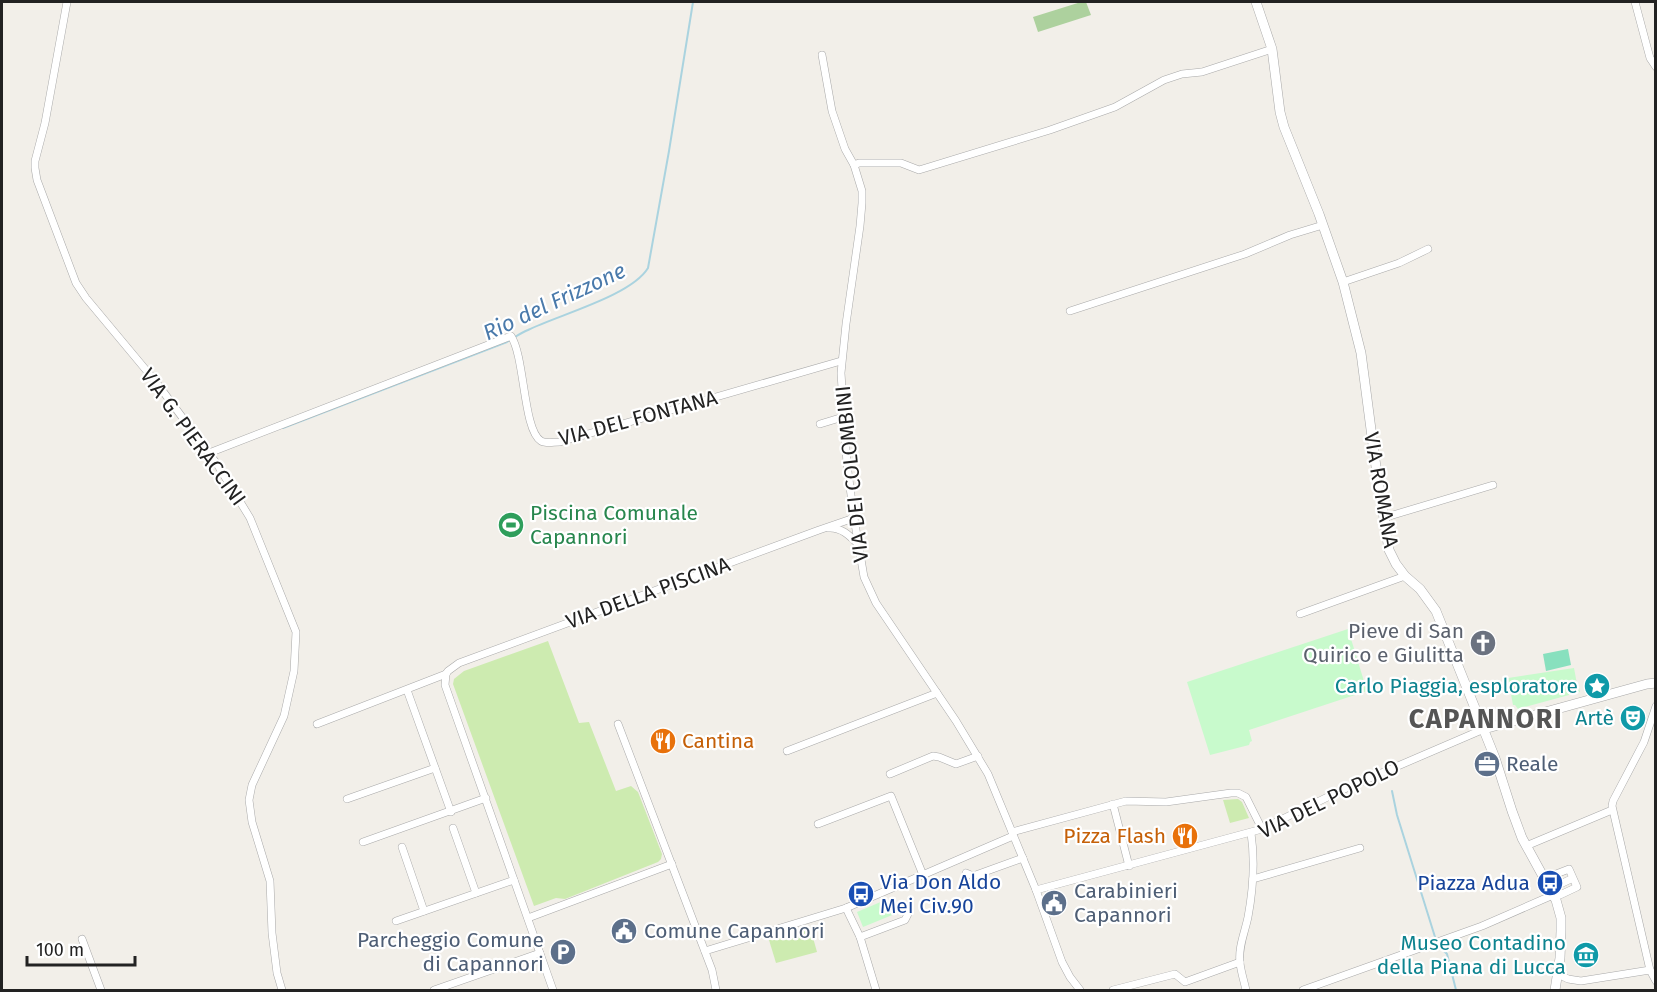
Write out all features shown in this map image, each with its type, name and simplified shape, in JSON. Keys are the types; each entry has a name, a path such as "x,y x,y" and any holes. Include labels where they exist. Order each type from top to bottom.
{"street":[{"name":"VIA G. PIERACCINI","path":"67,2 45,123 35,161 37,180 76,283 156,382 209,453 250,518 296,632 294,671 284,716 254,780 249,800 252,822 270,881 272,933 277,974 282,990"},
{"name":"VIA ROMANA","path":"1256,2 1272,49 1284,127 1323,225 1342,282 1361,353 1383,518 1392,557 1405,576 1420,589 1436,611 1484,729 1526,846 1553,890 1561,924 1555,990"},
{"path":"1635,2 1650,58 1656,67"},
{"path":"854,165 901,163 919,170 1050,130 1115,107 1164,80 1182,74 1202,72 1272,49"},
{"name":"VIA DEI COLOMBINI","path":"822,55 832,111 845,149 860,181 862,203 841,361 847,464 864,577 876,603 988,774 1036,890 1062,962 1080,990"},
{"path":"1070,311 1245,254 1290,235 1323,225"},
{"path":"1342,282 1399,263 1428,249"},
{"name":"VIA DEL FONTANA","path":"209,453 307,417 503,339 514,339 533,429 544,443 560,442 841,361"},
{"path":"820,424 843,417"},
{"path":"1383,518 1492,485"},
{"name":"VIA DELLA PISCINA","path":"317,724 446,674 459,663 854,518"},
{"path":"819,530 832,528 842,531 858,544"},
{"path":"1300,614 1405,576"},
{"path":"446,674 445,685 553,990"},
{"path":"1484,729 1656,683"},
{"path":"407,690 451,812"},
{"path":"787,751 937,693"},
{"path":"1656,706 1644,742 1614,801 1612,810 1650,970 1656,981"},
{"path":"618,724 714,975 716,990"},
{"name":"VIA DEL POPOLO","path":"1246,990 1240,962 1242,937 1248,918 1253,879 1251,833 1262,830 1342,790 1484,729"},
{"path":"890,774 933,756 956,764 978,756"},
{"path":"347,799 435,768"},
{"path":"705,951 846,908 1012,834 1113,804 1136,801 1166,802 1238,793 1246,797 1262,830"},
{"path":"818,824 891,796 922,876"},
{"path":"363,842 486,798"},
{"path":"1113,804 1129,866"},
{"path":"1526,846 1612,810"},
{"path":"453,828 476,893"},
{"path":"1036,890 1251,833"},
{"path":"402,847 424,911"},
{"path":"1253,879 1360,848"},
{"path":"966,873 973,876 1023,858"},
{"path":"528,918 672,864"},
{"path":"1303,990 1482,926 1571,879"},
{"path":"396,921 514,880"},
{"path":"846,908 860,937 876,990"},
{"path":"860,937 905,921 909,912"},
{"path":"82,939 101,990"},
{"path":"434,990 540,952"},
{"path":"1113,990 1175,974 1185,982 1240,962"},
{"path":"1558,974 1568,979 1581,981 1650,970"}],"green space":[{"path":"1086,2 1091,15 1038,32 1033,17"},
{"path":"1348,629 1367,691 1249,730 1252,741 1249,745 1210,755 1187,682"},
{"path":"548,641 579,723 589,722 616,791 631,786 638,792 662,854 658,862 565,899 556,898 534,906 453,684 454,679 464,671"},
{"path":"1568,649 1571,665 1546,671 1543,654"},
{"path":"1574,668 1580,692 1518,709 1513,705 1508,678"},
{"path":"1238,799 1242,802 1249,818 1230,823 1223,800"},
{"path":"883,901 902,911 863,927 857,912"},
{"path":"810,927 817,952 776,963 769,940"}],"waterway":[{"name":"Rio del Frizzone","path":"283,428 507,342 525,331 610,296 639,278 648,268 693,2"},
{"path":"1392,791 1397,815 1435,937"},
{"path":"1440,947 1447,954 1456,990"}],"place":[{"name":"Piscina Comunale Capannori","path":"511,525"},
{"name":"Pieve di San Quirico e Giulitta","path":"1483,643"},
{"name":"Carlo Piaggia, esploratore","path":"1597,686"},
{"name":"Artè","path":"1633,718"},
{"name":"Cantina","path":"663,741"},
{"name":"Reale","path":"1487,764"},
{"name":"Pizza Flash","path":"1185,836"},
{"name":"Piazza Adua","path":"1550,883"},
{"name":"Via Don Aldo Mei Civ.90","path":"861,894"},
{"name":"Carabinieri Capannori","path":"1054,903"},
{"name":"Comune Capannori","path":"624,931"},
{"name":"Parcheggio Comune di Capannori","path":"563,952"},
{"name":"Museo Contadino della Piana di Lucca","path":"1586,955"}],"district":[{"name":"CAPANNORI","path":"1486,719"}]}
